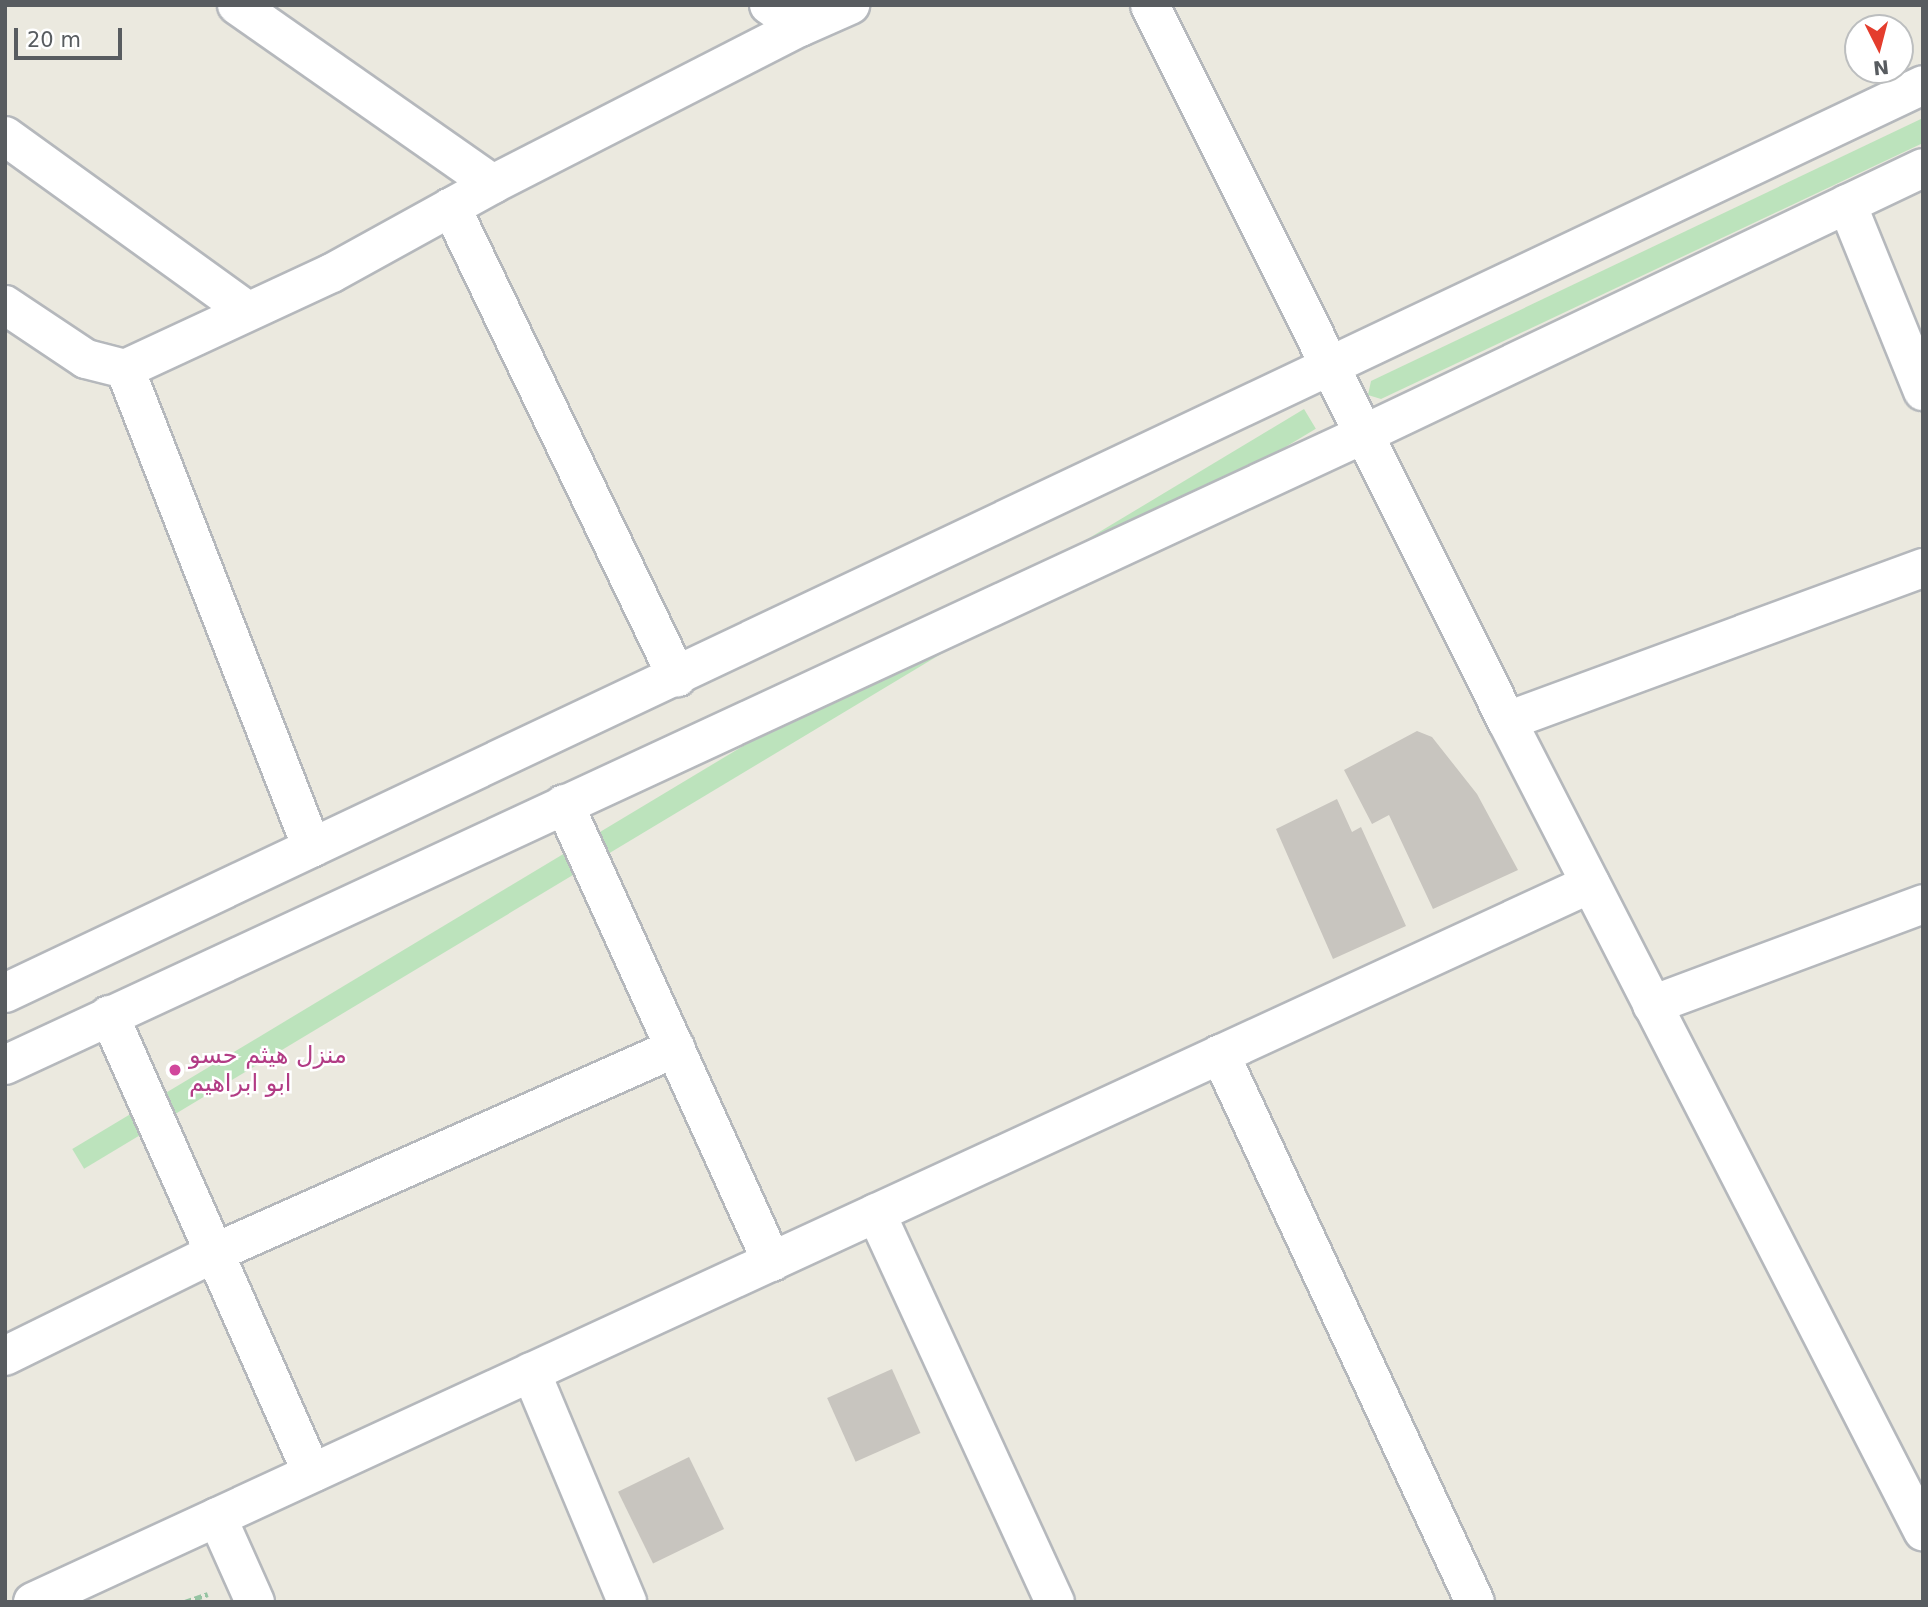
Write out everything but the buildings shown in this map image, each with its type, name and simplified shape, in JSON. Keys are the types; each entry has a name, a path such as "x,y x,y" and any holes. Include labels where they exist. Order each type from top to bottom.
{"street":[{"path":"237,5 493,184"},
{"path":"5,305 86,359 125,369 332,273 785,16 850,5"},
{"path":"1150,5 1507,722 1923,1531"},
{"path":"5,993 1329,369 1923,85"},
{"path":"5,136 248,312"},
{"path":"5,1065 1362,435 1923,168"},
{"path":"1847,204 1923,391"},
{"path":"451,207 677,677"},
{"path":"125,369 312,848"},
{"path":"1507,722 1923,568"},
{"path":"564,804 772,1262"},
{"path":"33,1602 1590,884"},
{"path":"1652,1005 1923,904"},
{"path":"109,1015 312,1473"},
{"path":"5,1356 214,1253 675,1048"},
{"path":"1220,1054 1475,1602"},
{"path":"876,1213 1055,1602"},
{"path":"531,1373 627,1602"},
{"path":"217,1517 255,1602"}],"path":[{"path":"185,1602 207,1591"},
{"path":"199,1602 207,1591"},
{"path":"207,1591 212,1602"}],"green space":[{"path":"1923,118 1923,143 1381,399 1368,395 1371,381"},
{"path":"1304,409 1316,429 84,1169 72,1149"}],"place":[{"name":"منزل هيثم حسو ابو ابراهيم","path":"175,1070"}]}
